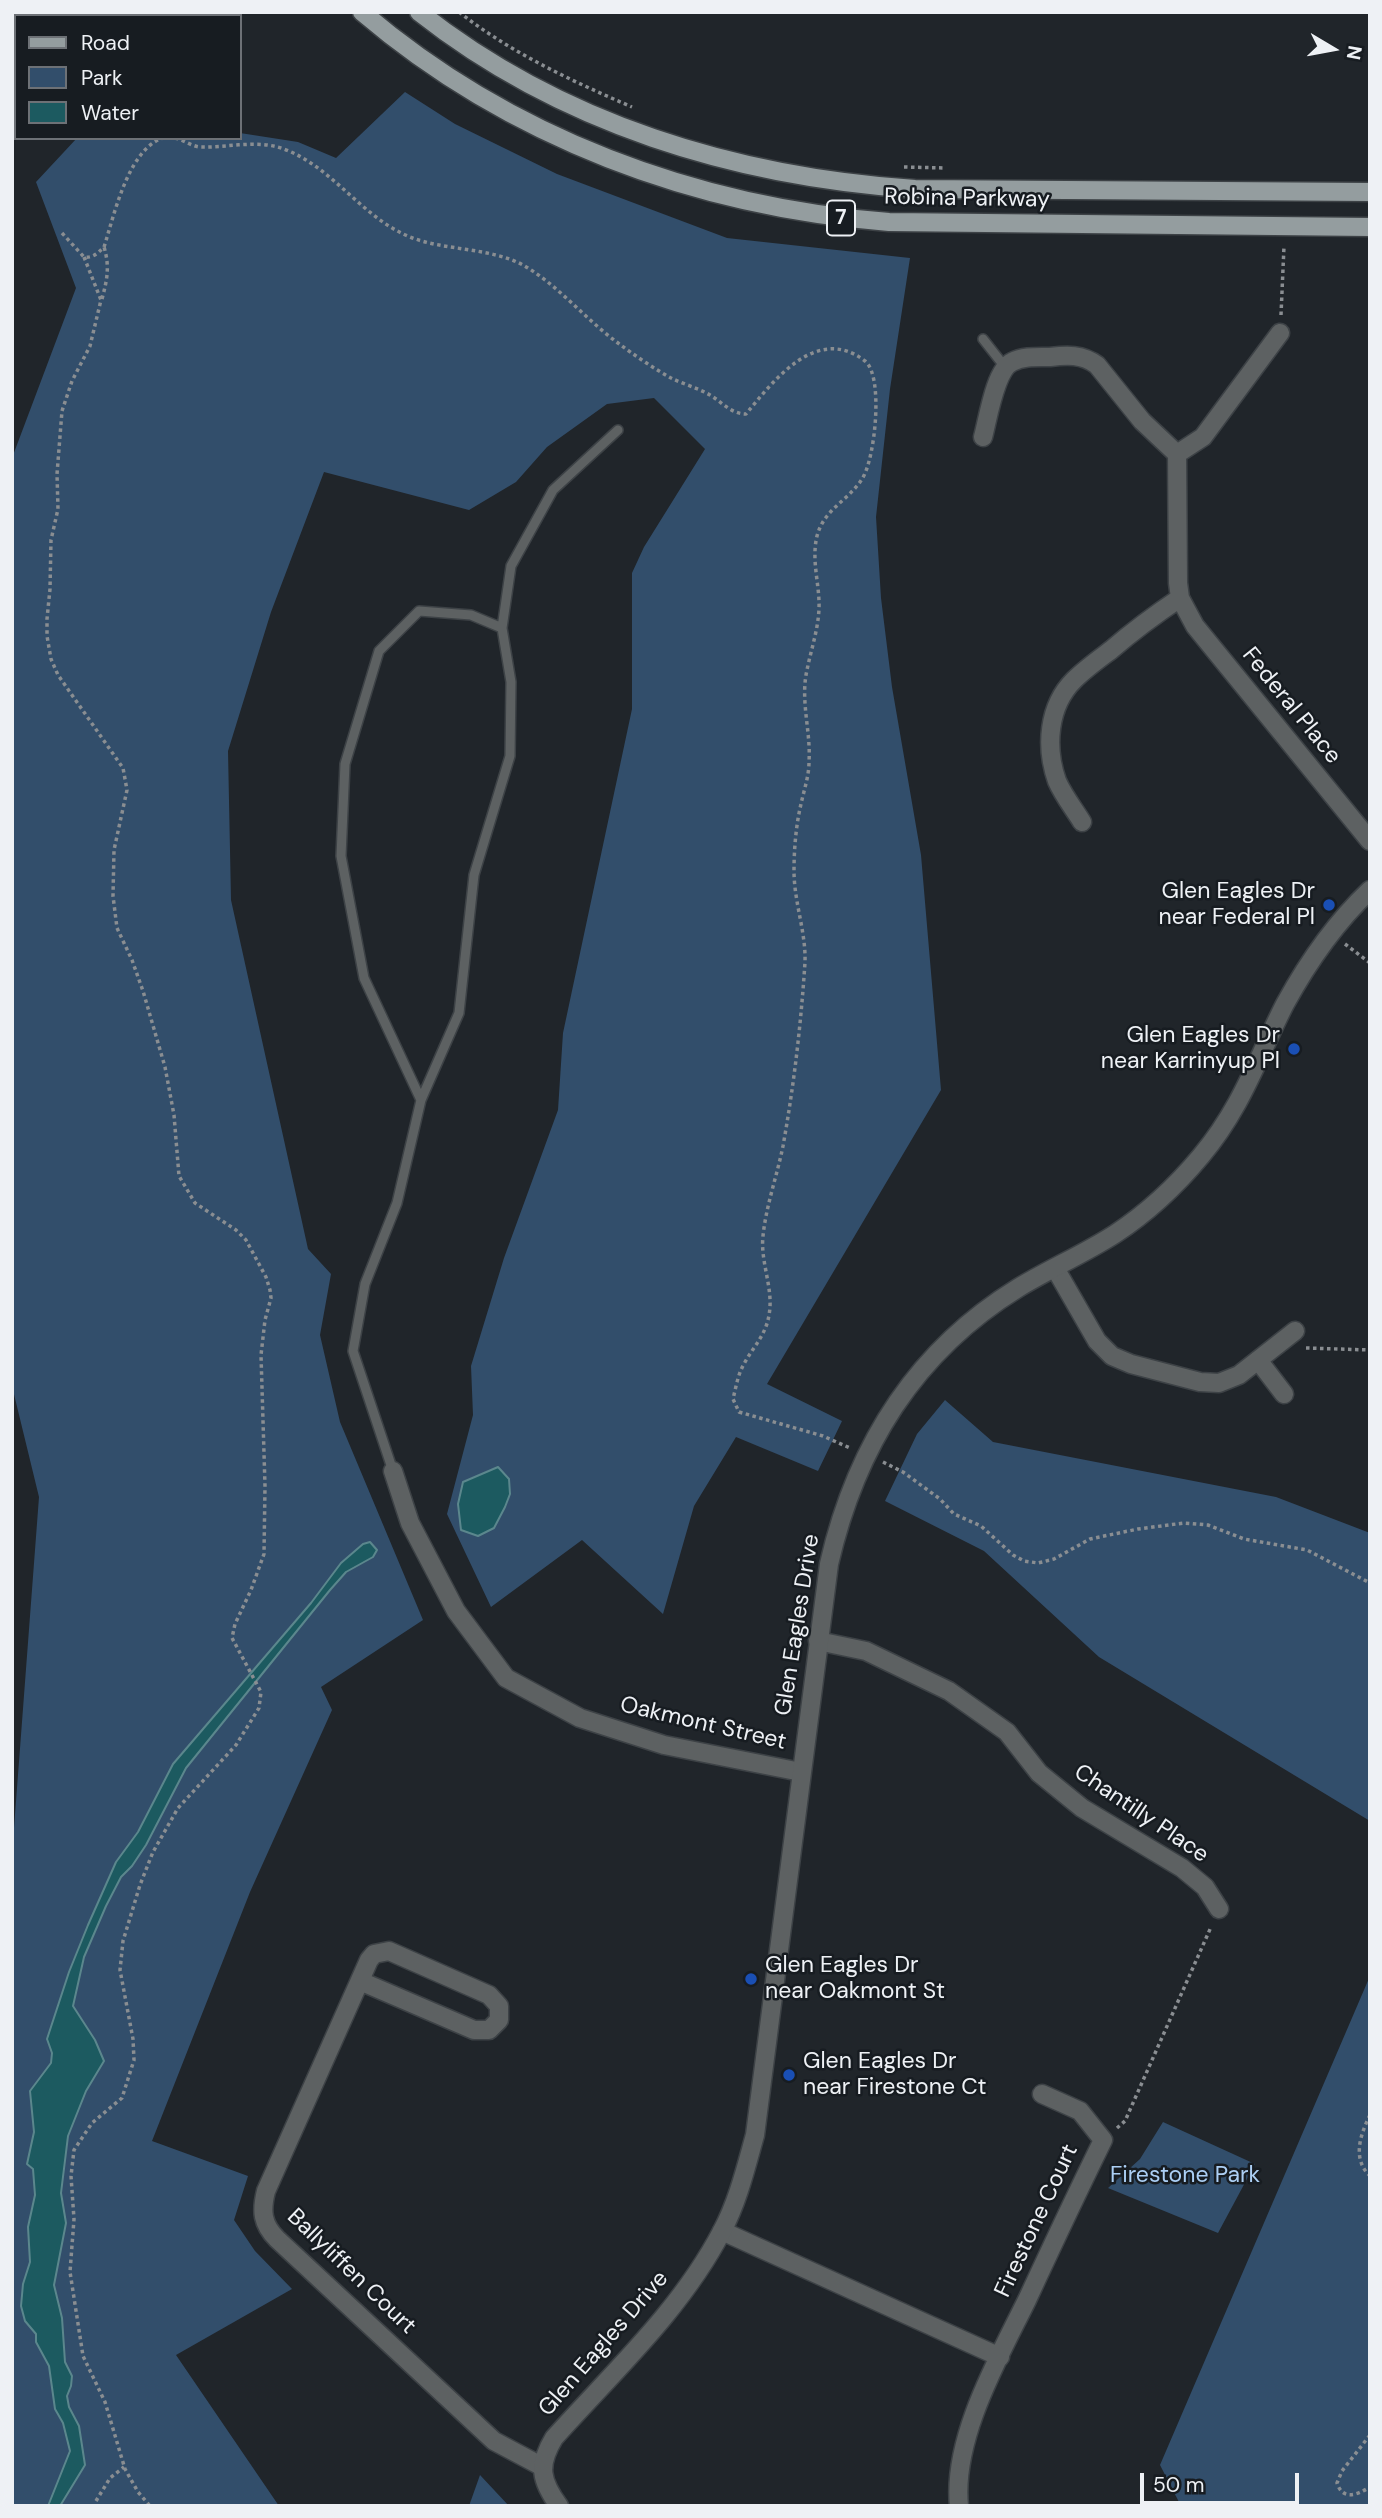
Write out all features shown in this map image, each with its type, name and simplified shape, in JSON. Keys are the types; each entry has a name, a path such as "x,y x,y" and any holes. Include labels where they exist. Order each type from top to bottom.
{"main road":[{"name":"Robina Parkway","path":"362,12 430,65 524,121 573,145 632,168 680,185 730,198 836,218 888,222 1370,228"},
{"name":"Robina Parkway","path":"419,12 494,65 544,93 594,116 694,152 741,165 803,177 928,189 1370,192"}],"street":[{"path":"983,437 999,378 1005,367 1019,359 1074,355 1090,360 1102,371 1142,421 1177,454 1203,437 1280,333"},
{"name":"Federal Place","path":"1177,454 1177,566 1180,598 1195,626 1370,841"},
{"path":"1082,822 1058,781 1051,757 1051,729 1056,706 1074,679 1149,618 1180,598"},
{"name":"Glen Eagles Drive","path":"543,2467 554,2438 679,2300 723,2231 740,2188 755,2135 829,1564 853,1482 867,1454 906,1389 947,1343 1017,1289 1115,1234 1141,1215 1200,1157 1222,1129 1244,1093 1306,967 1330,934 1370,890"},
{"path":"1055,1268 1104,1349 1121,1361 1200,1382 1219,1383 1231,1380 1295,1331"},
{"path":"1258,1360 1284,1394"},
{"name":"Oakmont Street","path":"393,1471 410,1523 456,1611 506,1678 580,1718 664,1745 801,1772"},
{"name":"Chantilly Place","path":"818,1641 866,1651 949,1691 1007,1732 1039,1773 1082,1808 1190,1874 1205,1887 1219,1909"},
{"name":"Ballyliffen Court","path":"360,1981 474,2030 489,2030 499,2020 499,2006 489,1994 389,1951 374,1954 360,1981 266,2191 262,2219 277,2239 494,2441 543,2467"},
{"name":"Firestone Court","path":"959,2506 957,2490 966,2437 1000,2357 1102,2140 1080,2111 1042,2094"},
{"path":"723,2231 1000,2357"},
{"path":"543,2467 545,2486 559,2506"}],"lane":[{"path":"983,339 1005,367"},
{"path":"393,1471 353,1351 365,1284 397,1203 421,1100 459,1013 474,875 510,756 511,682 502,628 512,566 554,490 618,430"},
{"path":"421,1100 364,978 341,856 345,764 379,651 419,611 471,615 502,628"}],"path":[{"path":"459,12 567,79 643,111"},
{"path":"84,257 92,257 104,247 135,161 151,143 158,140"},
{"path":"179,140 202,147 257,145 284,149 307,161 335,181 370,213 410,237 521,264 538,275 617,342 672,378 709,394 737,414 746,414 793,362 808,354 836,350 854,354 869,364 876,392 871,456 867,470 851,493 828,512 818,534 815,551 819,611 804,696 809,763 797,821 794,868 805,957 801,1020 782,1149 763,1236 763,1265 770,1311 765,1330 744,1364 733,1399 739,1412 823,1436 904,1472 940,1499 954,1514 981,1526 1013,1555 1024,1561 1038,1563 1054,1559 1090,1539 1138,1529 1184,1524 1208,1525 1244,1539 1307,1550 1370,1583"},
{"path":"896,166 952,168"},
{"path":"1280,333 1285,226"},
{"path":"62,233 84,257 101,300"},
{"path":"104,247 108,274 90,346 69,388 62,411 57,474 58,509 51,540 47,636 51,659 58,675 123,768 127,790 114,850 113,895 117,928 139,981 165,1067 174,1115 179,1175 195,1203 236,1230 246,1240 266,1277 271,1298 261,1340 264,1554 235,1624 232,1638 261,1692 259,1708 236,1745 178,1808 153,1852 123,1941 120,1970 134,2060 122,2098 92,2123 75,2150 71,2176 73,2244 70,2272 83,2356 109,2413 124,2467 138,2492 150,2506"},
{"path":"1343,943 1370,963"},
{"path":"1295,1331 1307,1349 1370,1350"},
{"path":"1102,2140 1125,2121 1219,1909"},
{"path":"1370,2115 1362,2132 1358,2154 1362,2169 1370,2176"},
{"path":"1370,2435 1342,2471 1337,2483 1340,2491 1346,2495 1356,2495 1370,2487"},
{"path":"96,2501 110,2478 124,2467"}],"green space":[{"path":"405,92 455,124 557,174 727,238 910,258 890,389 876,517 881,598 892,687 921,855 941,1090 767,1384 842,1421 818,1471 736,1437 694,1506 663,1614 582,1540 491,1607 447,1514 473,1415 471,1366 504,1258 558,1110 563,1033 632,709 632,573 644,547 705,449 654,398 607,404 547,447 516,482 469,510 324,472 271,612 228,751 231,900 308,1249 331,1274 320,1335 340,1422 423,1620 321,1687 332,1710 250,1892 152,2141 248,2176 234,2220 255,2251 292,2289 176,2355 279,2506 12,2506 12,1854 39,1497 12,1386 12,458 76,288 36,182 75,140 242,140 242,133 298,142 336,158"},
{"path":"945,1400 993,1442 1276,1497 1370,1533 1370,1821 1099,1657 984,1551 885,1501 917,1434"},
{"path":"1370,1976 1370,2506 1181,2506 1160,2465"},
{"name":"Firestone Park","path":"1163,2122 1255,2164 1218,2233 1108,2188 1140,2159"},
{"path":"480,2475 509,2506 469,2506"}],"water":[{"path":"498,1467 509,1479 510,1494 494,1528 478,1536 461,1530 458,1504 463,1482"},
{"path":"370,1542 377,1550 373,1557 346,1572 330,1590 186,1768 146,1845 121,1877 84,1957 73,2006 95,2040 104,2061 86,2091 68,2136 61,2193 66,2223 54,2285 62,2318 65,2362 72,2376 67,2396 69,2407 79,2426 85,2465 60,2506 48,2506 70,2451 63,2423 55,2409 49,2366 36,2342 36,2334 25,2321 21,2306 23,2284 30,2262 28,2227 35,2195 33,2169 27,2164 34,2132 30,2091 51,2063 52,2053 47,2039 69,1972 116,1862 138,1832 173,1764 311,1603 341,1563 363,1544"}],"place":[{"name":"Glen Eagles Dr near Federal Pl","path":"1329,905"},
{"name":"Glen Eagles Dr near Karrinyup Pl","path":"1294,1049"},
{"name":"Glen Eagles Dr near Oakmont St","path":"751,1979"},
{"name":"Glen Eagles Dr near Firestone Ct","path":"789,2075"}]}
